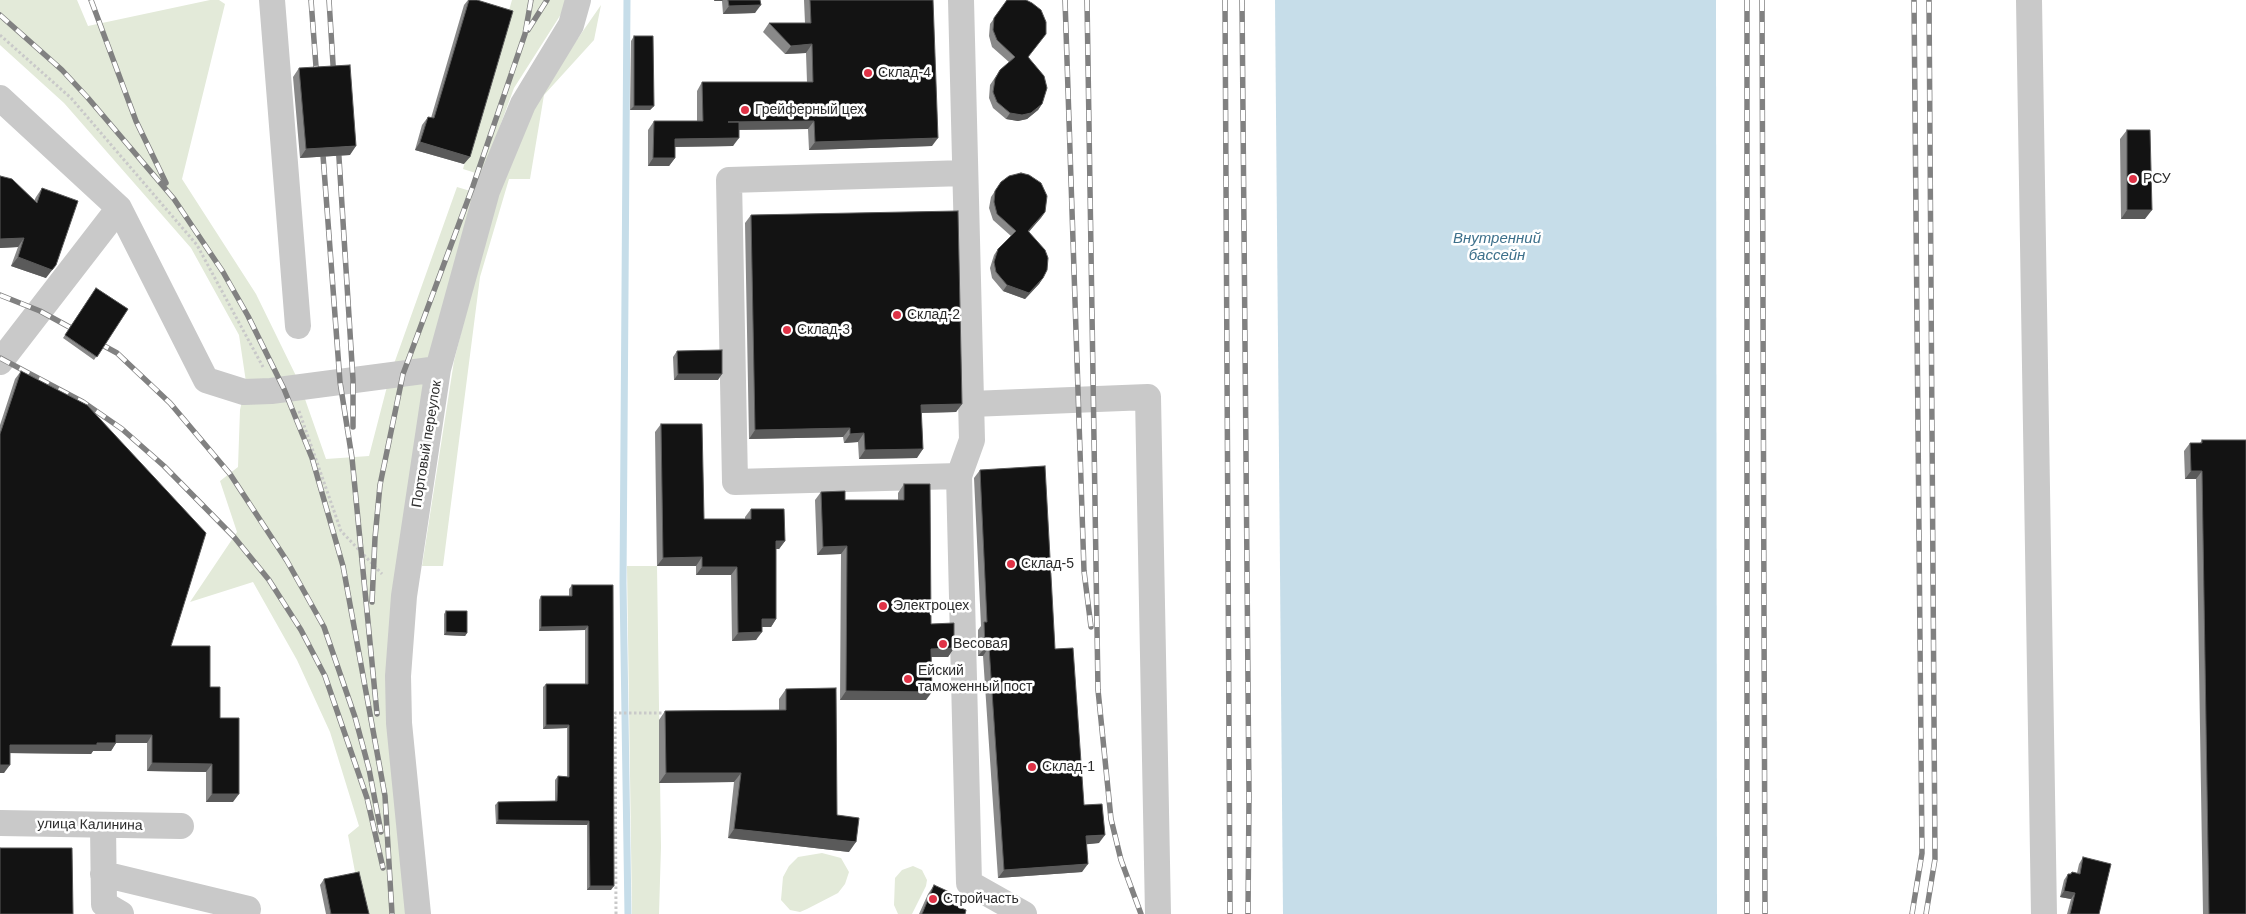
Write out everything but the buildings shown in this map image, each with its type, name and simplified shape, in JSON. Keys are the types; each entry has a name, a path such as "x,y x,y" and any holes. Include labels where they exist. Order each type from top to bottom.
{"street":[{"path":"272,0 298,326"},
{"name":"Портовый переулок","path":"418,914 397,696 404,596 438,369 487,190 523,104 572,25 578,0"},
{"path":"961,0 972,404 972,440 959,476 969,883 1024,914"},
{"path":"2029,0 2044,914"},
{"path":"0,98 119,208 206,380 244,392 438,369"},
{"path":"959,476 735,482 728,180 966,173"},
{"path":"0,362 119,208"},
{"path":"972,404 1148,396 1158,914"},
{"name":"улица Калинина","path":"0,823 181,826"},
{"path":"102,825 104,904 121,914"},
{"path":"103,874 248,909 247,914"}],"path":[{"path":"0,35 71,98 197,245 268,376 285,375 341,530 404,596"},
{"path":"616,914 615,713 668,713"}],"green space":[{"path":"0,0 77,0 88,26 210,0 219,0 225,4 182,179 256,294 299,382 326,459 369,456 390,375 457,187 477,193 388,673 409,914 363,914 348,835 359,826 330,732 297,660 253,582 190,602 237,532 220,481 238,467 240,410 246,382 239,335 191,248 64,103 0,45"},
{"path":"512,0 570,0 514,88 482,175 463,169"},
{"path":"601,5 594,40 544,95 530,179 509,179 480,277 443,566 422,566 454,361 494,201 542,90"},
{"path":"627,566 657,566 661,847 659,914 632,914"},
{"path":"822,853 841,858 849,872 845,884 838,893 807,909 800,912 790,910 781,900 783,877 789,866 798,857"},
{"path":"913,866 922,870 927,880 926,886 912,914 898,914 894,905 895,878 902,870"}],"water":[{"name":"Внутренний бассейн","path":"1275,0 1716,0 1717,914 1283,914"}],"waterway":[{"path":"627,0 623,583 628,914"}],"railway":[{"path":"91,0 136,121 166,183"},
{"path":"311,0 317,80"},
{"path":"329,0 334,80"},
{"path":"372,602 380,485 403,374 473,186 525,34 531,0"},
{"path":"528,30 547,0"},
{"path":"1065,0 1084,571 1091,627"},
{"path":"1087,0 1098,690 1111,819 1121,860 1141,914"},
{"path":"1225,0 1230,914"},
{"path":"1242,0 1249,796 1248,914"},
{"path":"1747,0 1747,914"},
{"path":"1762,0 1765,914"},
{"path":"1912,914 1922,853 1914,0"},
{"path":"1926,914 1935,859 1929,0"},
{"path":"0,15 62,70 174,199 223,272 248,316 284,389 312,458 343,566 385,796 392,914"},
{"path":"322,142 340,382 352,458 377,714"},
{"path":"338,142 353,380 353,427"},
{"path":"0,295 40,311 117,353 170,403 230,474 287,561 324,627 355,717 369,769 381,832"},
{"path":"0,358 83,402 122,429 164,466 234,537 269,580 301,630 325,676 367,798 383,868"}],"place":[{"name":"Склад-4","path":"868,73"},
{"name":"Грейферный цех","path":"745,110"},
{"name":"РСУ","path":"2133,179"},
{"name":"Склад-2","path":"897,315"},
{"name":"Склад-3","path":"787,330"},
{"name":"Склад-5","path":"1011,564"},
{"name":"Электроцех","path":"883,606"},
{"name":"Весовая","path":"943,644"},
{"name":"Ейский таможенный пост","path":"908,679"},
{"name":"Склад-1","path":"1032,767"},
{"name":"Стройчасть","path":"933,899"}]}
